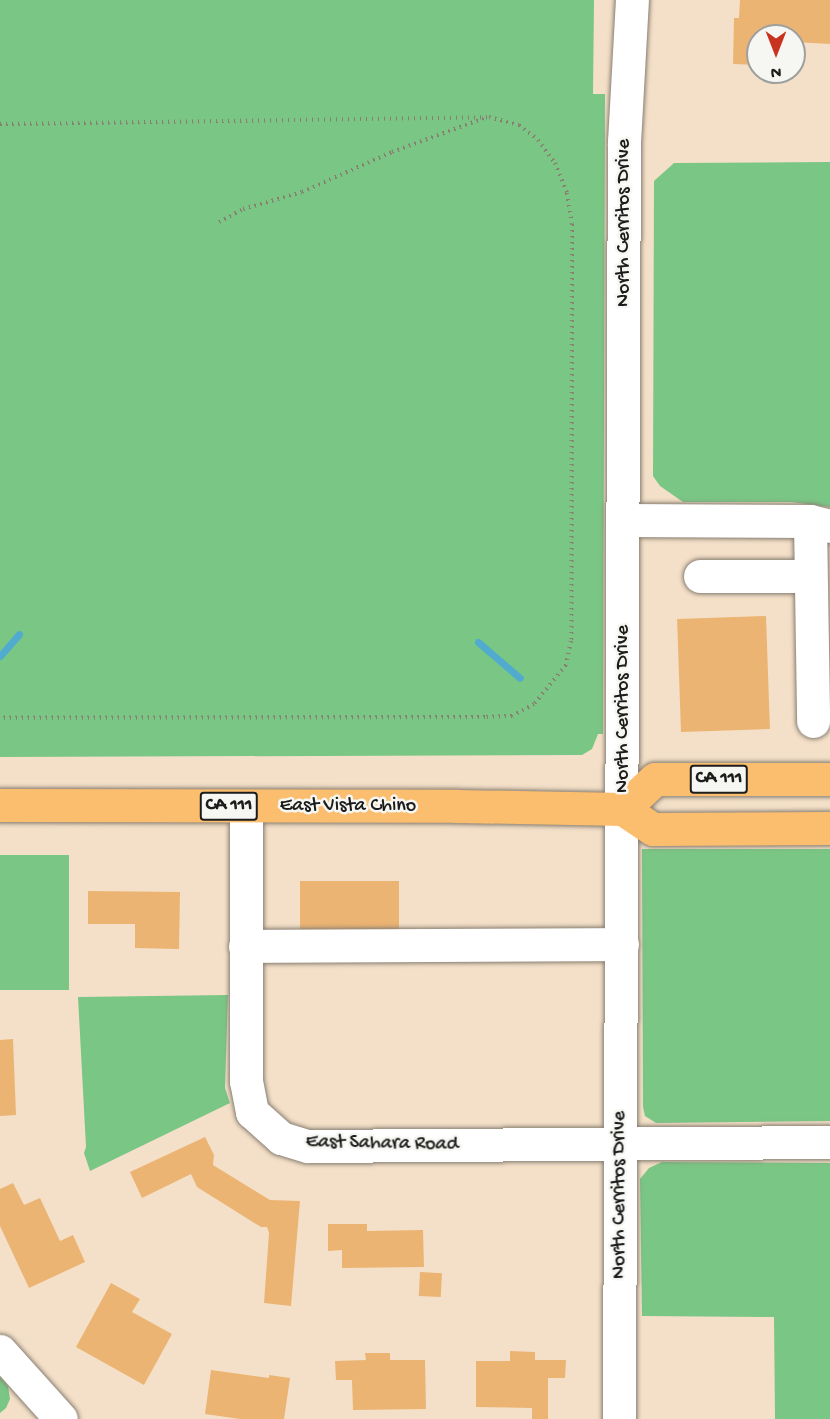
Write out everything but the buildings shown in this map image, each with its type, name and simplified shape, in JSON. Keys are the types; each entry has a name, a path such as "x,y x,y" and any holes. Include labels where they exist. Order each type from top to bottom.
{"main road":[{"name":"CA 111","path":"623,809 655,779 830,778"},
{"name":"East Vista Chino","path":"0,805 457,806 623,809"},
{"path":"623,809 653,829 830,828"}],"street":[{"name":"North Cerritos Drive","path":"619,1419 624,142 632,0"},
{"path":"623,520 820,524 810,576 813,721"},
{"path":"700,576 810,576"},
{"name":"East Sahara Road","path":"246,806 244,946 246,1081 252,1112 281,1138 308,1146 830,1142"},
{"path":"244,946 622,944"},
{"path":"0,1352 61,1419"}],"path":[{"path":"0,124 489,117 519,125 538,140 555,163 567,192 572,224 572,641 566,665 534,704 512,716 0,718"},
{"path":"219,222 243,209 302,192 392,152 489,117"}],"green space":[{"path":"0,0 594,0 593,94 605,94 603,734 598,734 592,749 582,755 0,757"},
{"path":"830,162 830,507 791,502 683,502 660,486 653,476 654,181 674,163"},
{"path":"642,849 830,849 830,1121 656,1123 645,1116 643,1107"},
{"path":"0,855 69,855 69,990 0,990"},
{"path":"228,995 225,1088 230,1103 90,1171 84,1153 86,1147 78,997"},
{"path":"662,1162 830,1163 830,1419 775,1419 774,1317 642,1316 640,1179 649,1168"},
{"path":"0,1377 8,1386 10,1399 6,1408 0,1413"}],"waterway":[{"path":"0,656 19,634"},
{"path":"478,642 520,678"}]}
